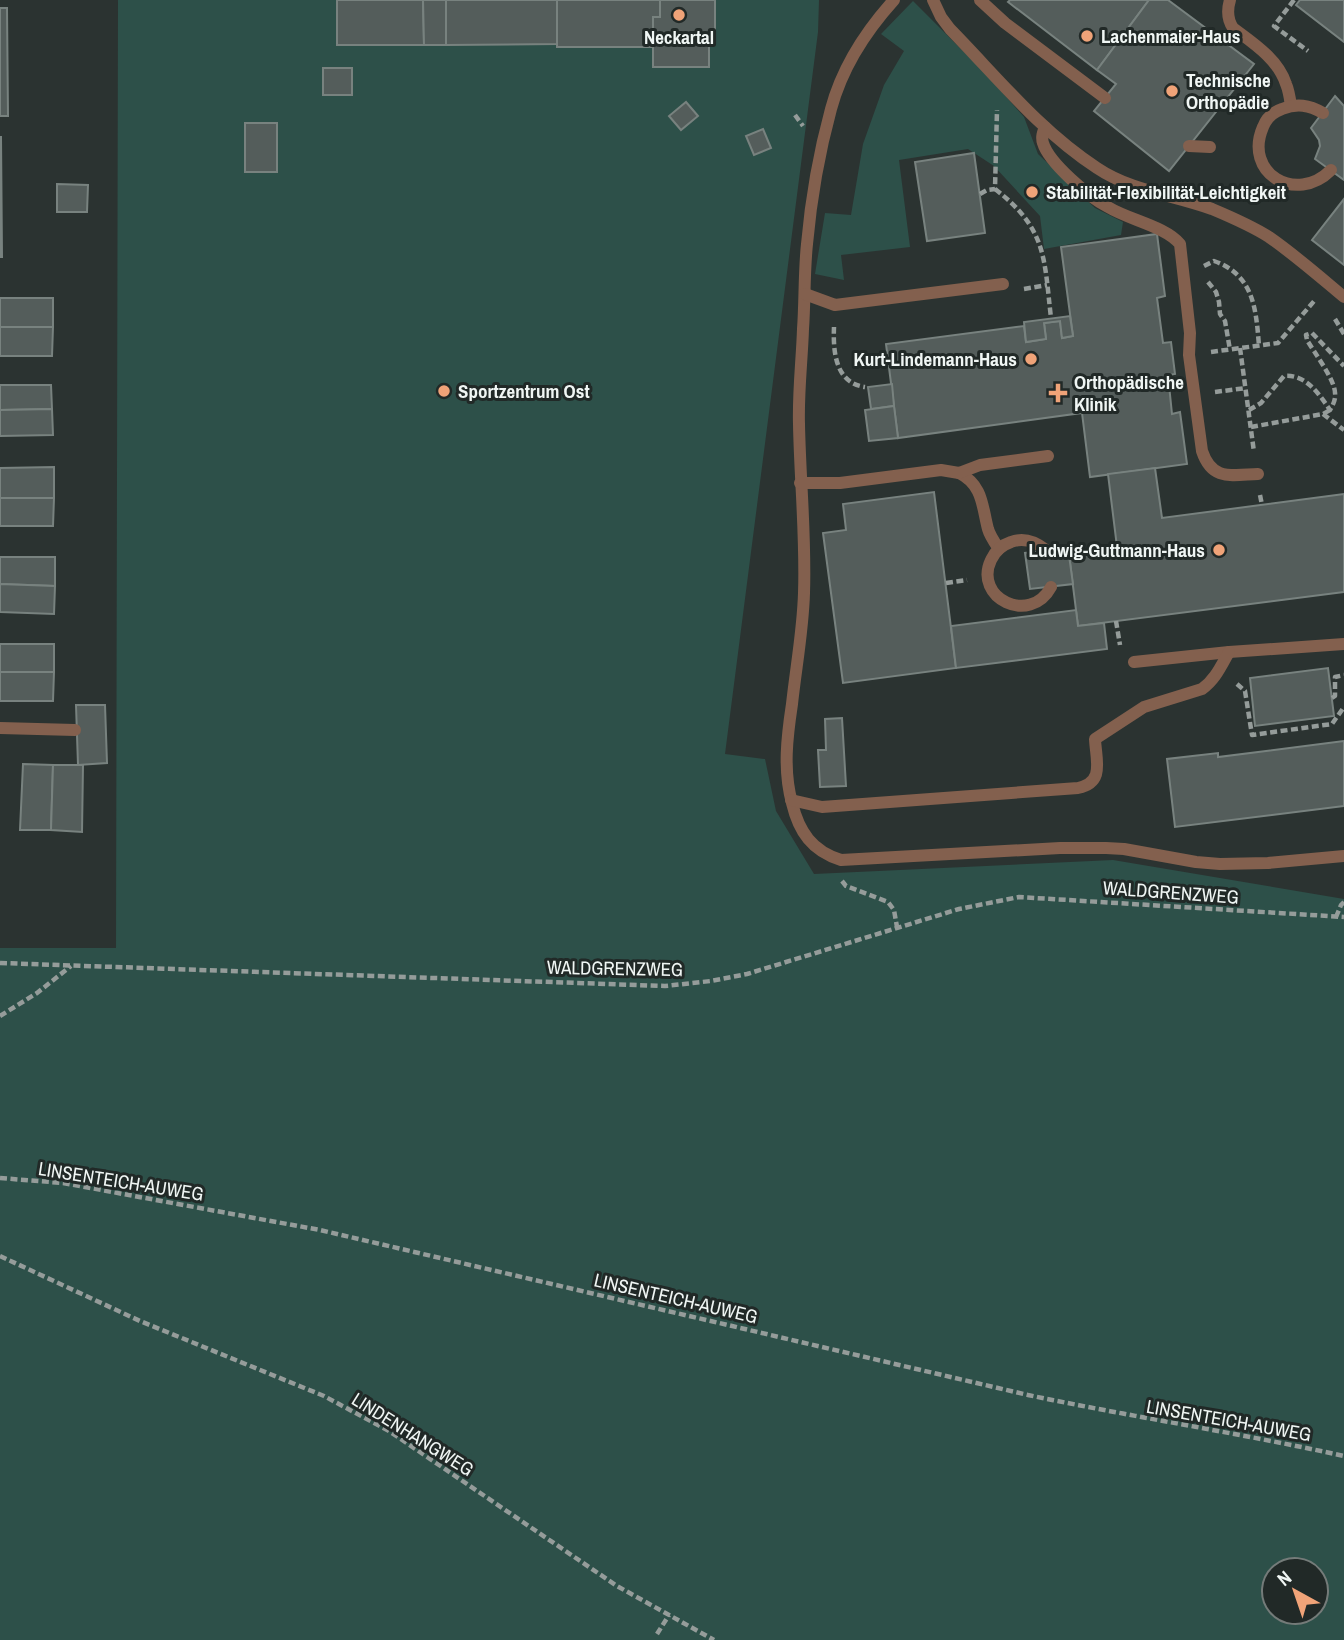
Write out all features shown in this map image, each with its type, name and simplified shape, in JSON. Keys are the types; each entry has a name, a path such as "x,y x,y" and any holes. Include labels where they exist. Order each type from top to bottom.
{"lane":[{"path":"894,0 871,28 839,82 813,194 807,246 799,420 805,544 804,595 786,744 788,784 799,825 807,839 818,850 841,860 1059,848 1124,849 1220,864 1344,856"},
{"path":"933,0 950,29 1025,108 1097,169 1143,189 1211,209 1250,226 1269,237 1344,297"},
{"path":"980,0 1005,23 1105,98"},
{"path":"1230,0 1229,22 1278,66 1286,83 1291,106"},
{"path":"1323,113 1307,105 1276,111 1262,129 1259,153 1265,168 1276,179 1291,186 1315,183 1331,170"},
{"path":"1045,127 1043,144 1055,162 1092,198 1170,235 1180,244 1190,333 1189,355 1205,460 1217,472 1226,475 1258,474"},
{"path":"1189,146 1210,147"},
{"path":"805,294 835,305 1003,284"},
{"path":"959,473 980,465 1048,456"},
{"path":"800,483 840,483 941,470 959,473 966,476 982,498 989,532 999,549"},
{"path":"1045,550 1033,542 1009,542 999,549 988,570 992,589 1001,599 1013,606 1033,605 1044,597 1051,587"},
{"path":"1134,662 1344,644"},
{"path":"791,800 822,807 1078,789 1087,786 1097,775 1095,739 1144,707 1210,683 1229,652"},
{"path":"0,728 75,730"}],"path":[{"path":"1294,0 1274,26 1308,51"},
{"path":"995,189 997,102"},
{"path":"980,194 995,189 1019,210 1037,235 1043,252 1051,318"},
{"path":"1202,268 1214,261 1226,265 1248,288 1254,303 1259,346"},
{"path":"1204,277 1216,292 1230,350"},
{"path":"1189,355 1278,343 1315,299"},
{"path":"835,305 835,359 838,368 849,382 865,387"},
{"path":"1251,427 1323,414 1334,404 1332,383 1306,335 1312,333 1344,366"},
{"path":"1240,348 1262,505"},
{"path":"1249,410 1261,403 1284,376 1293,375 1315,389 1330,410"},
{"path":"1323,414 1344,430"},
{"path":"1332,698 1335,696 1335,677 1344,675"},
{"path":"1242,688 1245,691 1252,735 1332,724 1344,707"},
{"path":"829,856 836,876 846,886 888,902 894,909 897,927"},
{"name":"WALDGRENZWEG","path":"0,963 665,986 747,974 959,909 1018,897 1344,917"},
{"path":"1336,917 1340,905 1344,902"},
{"path":"0,1016 37,993 72,965"},
{"name":"LINSENTEICH-AUWEG","path":"0,1178 63,1183 320,1230 1028,1395 1344,1456"},
{"name":"LINDENHANGWEG","path":"0,1256 140,1321 335,1401 389,1431 617,1586 714,1640"},
{"path":"657,1634 669,1615"}],"green space":[{"path":"118,0 819,0 818,32 725,754 765,759 776,811 814,874 1113,860 1344,899 1344,1640 0,1640 0,948 116,948"},
{"path":"913,1 987,75 1024,117 1038,154 1095,208 1123,222 1121,235 1044,249 1040,216 994,166 968,149 899,160 910,247 841,255 844,280 815,274 825,213 851,215 863,144 884,85 904,51 881,34"}],"building":[{"path":"337,0 423,0 424,45 337,45"},
{"path":"423,0 446,0 446,45 424,45"},
{"path":"446,0 557,0 557,44 446,45"},
{"path":"557,0 660,0 660,17 653,17 653,47 557,47"},
{"path":"660,0 715,0 715,40 709,40 709,67 653,67 653,17 660,17"},
{"name":"Lachenmaier-Haus","path":"1149,0 1097,70 1008,2"},
{"name":"Technische Orthopädie","path":"1149,0 1168,0 1254,64 1169,171 1094,111 1116,84 1097,70"},
{"path":"1300,0 1344,0 1344,42 1296,5"},
{"path":"0,8 7,8 8,116 0,116"},
{"path":"323,68 352,68 352,95 323,95"},
{"path":"1335,96 1344,106 1344,180 1315,159 1320,146 1311,128"},
{"path":"686,102 698,116 681,130 669,116"},
{"path":"245,123 277,123 277,172 245,172"},
{"path":"763,129 771,148 754,155 746,136"},
{"path":"1,137 2,257 0,257"},
{"path":"974,153 985,233 927,241 915,162"},
{"path":"57,184 88,185 87,212 57,212"},
{"path":"1344,199 1344,265 1312,240"},
{"name":"Kurt-Lindemann-Haus","path":"1157,234 1165,296 1157,298 1163,343 1171,342 1175,374 1168,375 1172,414 1180,412 1187,464 1090,477 1082,413 898,438 886,344 1024,326 1026,342 1046,339 1044,323 1060,321 1062,338 1073,336 1061,247"},
{"path":"0,298 53,298 53,327 0,327"},
{"path":"1070,316 1073,336 1062,338 1060,321 1044,323 1046,339 1026,342 1024,322"},
{"path":"0,327 53,327 52,356 0,356"},
{"path":"892,384 894,406 871,409 868,387"},
{"path":"0,385 51,385 52,409 0,410"},
{"path":"894,406 898,438 869,441 865,410"},
{"path":"52,409 53,435 0,436 0,410"},
{"path":"54,467 54,498 0,498 0,468"},
{"name":"Ludwig-Guttmann-Haus","path":"1155,468 1162,518 1344,494 1344,592 1078,626 1069,554 1117,547 1108,474"},
{"path":"934,492 956,668 843,683 823,533 846,530 843,504"},
{"path":"0,498 54,498 53,526 0,526"},
{"path":"1068,548 1073,584 1030,589 1025,553"},
{"path":"0,557 55,557 55,586 0,584"},
{"path":"0,584 55,586 54,614 0,612"},
{"path":"1076,610 1078,626 1104,623 1107,649 956,668 951,626"},
{"path":"0,644 54,644 54,672 0,672"},
{"path":"1328,668 1334,716 1255,726 1250,678"},
{"path":"0,672 54,672 53,701 0,701"},
{"path":"76,705 105,705 107,763 78,765"},
{"path":"842,718 846,786 820,787 818,750 826,750 825,719"},
{"path":"1344,741 1344,806 1175,827 1167,759 1218,753 1218,757"},
{"path":"23,764 53,765 51,830 20,830"},
{"path":"53,765 83,765 82,832 51,830"}],"place":[{"name":"Neckartal","path":"679,15"},
{"name":"Lachenmaier-Haus","path":"1087,36"},
{"name":"Technische Orthopädie","path":"1172,91"},
{"name":"Stabilität-Flexibilität-Leichtigkeit","path":"1032,192"},
{"name":"Kurt-Lindemann-Haus","path":"1031,359"},
{"name":"Sportzentrum Ost","path":"444,391"},
{"name":"Orthopädische Klinik","path":"1058,393"},
{"name":"Ludwig-Guttmann-Haus","path":"1219,550"}]}
